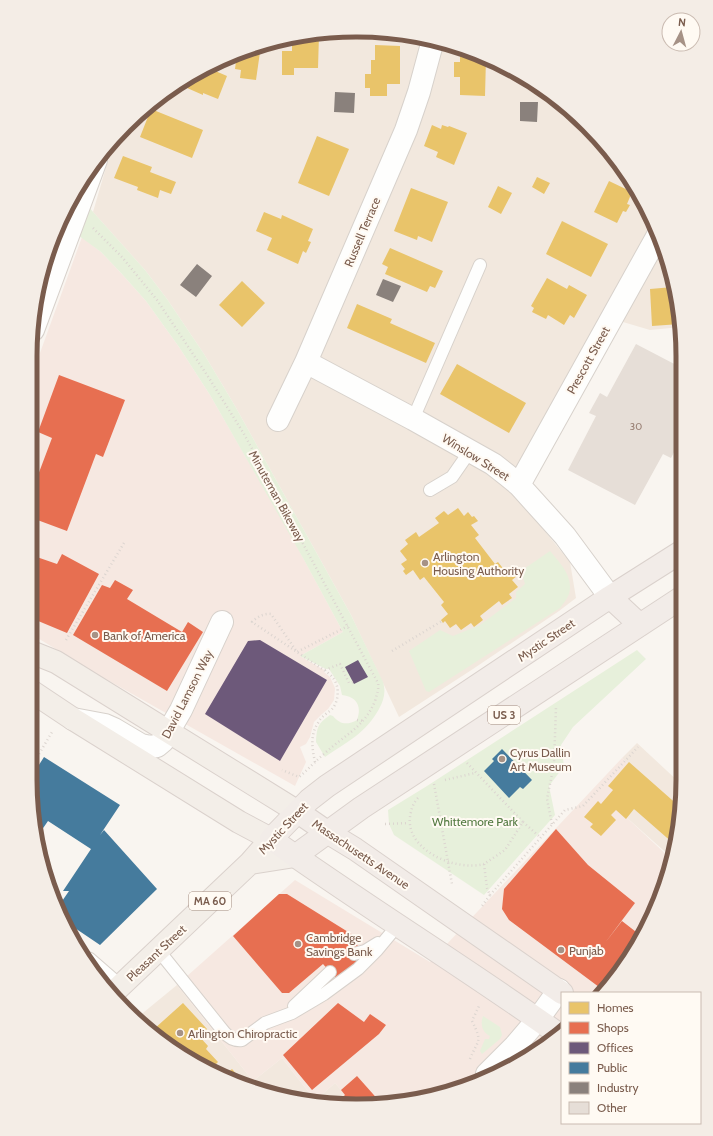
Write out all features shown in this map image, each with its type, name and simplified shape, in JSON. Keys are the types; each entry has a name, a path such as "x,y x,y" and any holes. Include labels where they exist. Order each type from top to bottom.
{"highway":[{"name":"Mystic Street","path":"271,838 309,800 327,786 610,597 676,555"},
{"path":"610,597 640,625"},
{"name":"Mystic Street","path":"295,856 361,808 676,601"},
{"name":"Massachusetts Avenue","path":"298,812 355,849 561,992"},
{"path":"271,838 392,932 538,1019 554,1031"}],"main road":[{"name":"Massachusetts Avenue","path":"37,654 56,662 298,812"},
{"path":"37,696 239,822 271,838"},
{"name":"Mystic Street","path":"250,863 271,838"},
{"name":"Mystic Street","path":"250,863 295,856"},
{"name":"Pleasant Street","path":"117,989 250,863"}],"street":[{"name":"Russell Terrace","path":"278,420 306,362 406,130 419,92 431,46"},
{"path":"43,295 85,188"},
{"name":"Prescott Street","path":"518,485 655,241"},
{"name":"Winslow Street","path":"306,362 493,464 518,485 565,536 610,597"},
{"name":"David Lamson Way","path":"73,719 105,725 114,728 141,745 150,747 157,746 163,741 169,732 181,710 222,622"},
{"path":"480,1069 515,1046 561,992"}],"lane":[{"path":"413,419 480,265"},
{"path":"430,490 452,476 470,451"},
{"path":"354,954 365,951 392,932"},
{"path":"159,950 228,1037 234,1040 242,1040 265,1023 292,1012 324,994 358,969 392,932"},
{"path":"101,971 117,989"},
{"path":"277,1019 291,1009 330,972"}],"path":[{"name":"Minuteman Bikeway","path":"76,213 92,227 135,272 174,323 244,434 348,626 378,685 378,692 364,721 324,754 299,778 282,770"},
{"path":"66,640 124,542"},
{"path":"298,652 271,614 266,614 252,622 324,670 334,679 338,690 338,698 332,710 317,724 312,735 315,762"},
{"path":"392,651 442,621"},
{"path":"298,652 348,626"},
{"path":"324,670 340,664 349,683 353,682"},
{"path":"552,825 547,799 554,764 556,704"},
{"path":"356,720 364,721"},
{"path":"37,757 52,732"},
{"path":"482,906 540,837 566,810 583,806 638,748"},
{"path":"462,758 523,822 540,837"},
{"path":"428,790 445,780 476,772"},
{"path":"433,778 452,884"},
{"path":"422,795 416,800 412,807 409,823 414,838 425,850 449,862 467,866 484,864 505,850 523,822"},
{"path":"385,824 409,823"},
{"path":"484,864 490,895"},
{"path":"479,1006 472,1021 479,1035 479,1040 477,1048 470,1058 480,1069"}],"shaded area":[{"path":"356,37 419,43 479,61 516,80 551,103 567,116 597,146 622,179 643,215 652,234 665,274 670,294 674,328 650,330 623,322 611,338 520,501 570,562 576,598 473,669 399,717 351,615 235,406 204,354 167,299 145,270 93,212 110,153 146,116 179,91 215,70 254,54 294,43"},
{"path":"82,237 101,252 146,301 179,347 210,395 294,541 343,632 300,656 324,670 324,672 330,677 335,688 334,700 328,709 314,722 310,737 306,744 300,747 306,762 295,786 97,674 37,638 37,361"},
{"path":"637,743 676,779 673,821 667,854 626,817 653,786 622,758"},
{"path":"622,758 653,786 626,817 667,855 652,902 633,939 610,974 595,992 561,992 561,1025 534,1045 479,1075 419,1093 377,1098 349,1099 335,1083 320,1096 311,1095 282,1058 253,1081 177,985 295,880 430,962"},
{"path":"177,985 253,1081 282,1058 311,1095 274,1088 234,1075 179,1045 141,1015"},
{"path":"335,1083 349,1099 336,1098 320,1096"}],"green space":[{"path":"80,197 145,270 167,299 204,354 235,406 351,615 383,682 384,693 381,706 368,725 348,742 325,757 316,742 317,730 322,721 330,715 341,723 354,722 357,720 359,710 355,700 342,695 340,686 329,669 326,669 300,656 343,632 303,558 210,395 179,347 146,301 101,252 65,226"},
{"path":"550,551 558,560 570,582 569,594 560,608 429,692 426,691 409,651 440,630 453,636 480,625 516,598 516,592 525,584 521,571"},
{"name":"Whittemore Park","path":"637,650 646,659 573,727 561,745 564,766 549,786 555,815 484,895 394,835 389,824 388,810"},
{"path":"483,1016 500,1027 502,1035 500,1039 482,1054 480,1051 485,1039 489,1039 490,1036 482,1028"}],"building: Homes":[{"path":"319,40 318,68 294,68 294,75 282,75 282,51 292,51 292,44"},
{"path":"375,45 400,46 400,84 387,84 387,96 370,96 370,88 365,88 365,74 371,74 371,60 375,60"},
{"path":"260,52 256,80 240,78 241,70 235,69 236,60"},
{"path":"460,54 486,64 485,96 460,95 460,77 454,77 454,62 460,62"},
{"path":"214,70 227,76 218,99 203,93 203,95 185,87"},
{"path":"153,110 203,130 192,158 140,137 149,113"},
{"path":"432,125 441,129 442,125 449,126 467,133 454,165 436,157 438,152 424,146"},
{"path":"317,136 349,149 329,196 298,183"},
{"path":"123,156 152,167 150,172 176,182 171,194 160,190 158,198 137,190 138,187 114,178"},
{"path":"537,177 550,183 544,194 532,187"},
{"path":"609,181 629,191 631,194 627,204 630,205 626,212 623,211 617,223 594,212"},
{"path":"498,186 512,193 501,214 488,207"},
{"path":"411,188 448,202 432,242 418,236 417,240 394,231"},
{"path":"264,212 281,219 282,215 313,229 308,241 311,242 306,253 303,251 298,264 267,250 272,238 256,231"},
{"path":"562,221 608,244 591,277 546,254"},
{"path":"390,248 443,271 435,288 430,286 427,292 385,274 388,267 382,264"},
{"path":"547,278 567,289 569,285 587,295 574,318 570,315 564,325 548,315 546,319 532,312 534,308 531,306"},
{"path":"242,281 265,303 242,327 219,305"},
{"path":"668,287 674,324 652,326 650,289"},
{"path":"357,304 392,319 390,323 435,343 426,363 347,328"},
{"path":"457,364 526,403 509,433 440,394"},
{"path":"458,508 464,516 468,512 478,521 471,525 479,535 475,538 495,564 498,562 505,571 513,565 515,568 513,570 517,576 512,580 518,587 509,594 512,598 502,605 499,601 480,616 483,620 474,627 471,623 461,630 456,624 450,628 445,621 443,623 441,620 448,614 441,605 444,602 424,577 420,580 413,570 406,575 403,571 405,569 401,564 407,560 400,551 408,544 405,540 416,532 419,537 439,523 435,518 444,511 448,515"},
{"path":"629,762 675,802 670,841 634,809 626,819 616,810 611,815 616,820 601,836 590,827 593,824 584,817 598,801 601,804 613,790 608,786"},
{"name":"Arlington Chiropractic","path":"183,1003 207,1029 199,1036 208,1046 206,1049 218,1062 214,1066 179,1045 155,1028"},
{"path":"232,1069 239,1077 234,1075 228,1072"}],"building: Shops":[{"path":"59,375 125,400 103,457 96,454 67,531 37,520 37,478 52,438 38,432"},
{"path":"62,554 99,574 67,633 37,620 37,557 57,564"},
{"path":"115,580 133,590 127,599 182,632 188,622 203,632 167,691 73,635 102,585 110,588"},
{"path":"556,829 588,865 635,903 605,943 622,921 637,932 622,957 599,987 509,920 502,909 504,889"},
{"name":"Cambridge Savings Bank","path":"279,894 287,894 353,935 353,941 358,946 352,952 363,963 339,982 323,964 289,993 282,993 233,936"},
{"path":"338,1003 364,1022 370,1014 386,1025 379,1034 312,1090 283,1055"},
{"path":"357,1076 377,1098 341,1098 345,1095 341,1090"}],"building: Offices":[{"path":"260,640 327,680 280,761 205,714 248,641"},
{"path":"358,660 368,677 354,684 345,667"}],"building: Public":[{"path":"502,749 532,780 523,789 520,787 509,798 484,771 494,761 492,759"},
{"path":"44,757 120,805 100,835 104,830 157,889 100,945 73,927 61,902 69,891 63,891 91,849 48,821 41,831 38,800 37,768"}],"building: Industry":[{"path":"335,92 355,93 354,113 334,112"},
{"path":"520,102 538,102 537,122 520,121"},
{"path":"197,264 212,276 196,297 180,285"},
{"path":"383,279 401,286 393,302 376,295"}],"building: Other":[{"path":"636,344 676,365 676,448 671,458 663,454 635,505 568,470 596,416 589,413 600,393 607,397"}],"place":[{"name":"Arlington Housing Authority","path":"425,563"},
{"name":"Bank of America","path":"95,635"},
{"name":"Cyrus Dallin Art Museum","path":"502,759"},
{"name":"Cambridge Savings Bank","path":"298,944"},
{"name":"Punjab","path":"561,950"},
{"name":"Arlington Chiropractic","path":"180,1033"}]}
